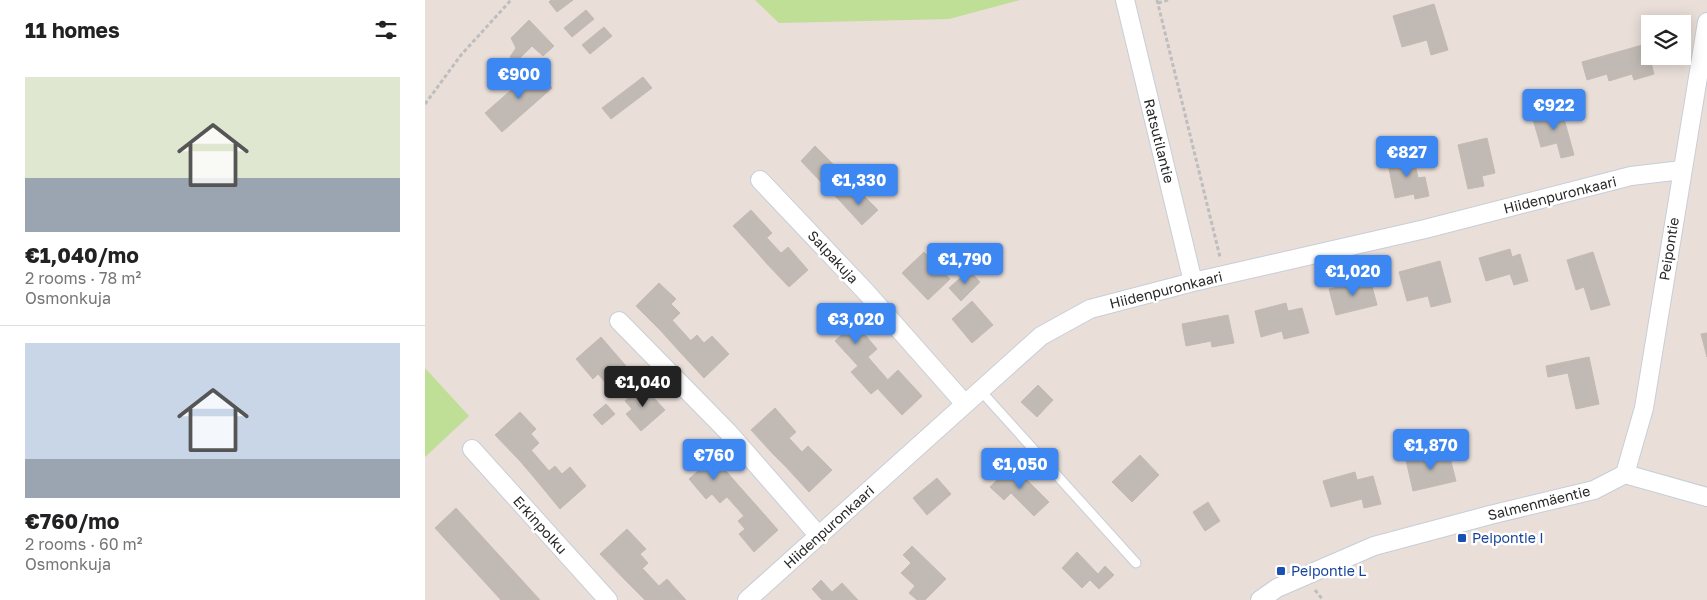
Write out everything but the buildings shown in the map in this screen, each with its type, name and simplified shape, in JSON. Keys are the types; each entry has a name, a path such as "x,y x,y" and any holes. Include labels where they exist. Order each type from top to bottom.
{"street":[{"name":"Ratsutilantie","path":"1125,0 1193,282"},
{"name":"Peipontie","path":"1625,474 1644,408 1707,22"},
{"name":"Hiidenpuronkaari","path":"747,600 1041,336 1090,310 1193,282 1425,229 1631,176 1682,170"},
{"name":"Salpakuja","path":"760,180 866,292 965,404"},
{"path":"619,321 728,432 819,536"},
{"name":"Erkinpolku","path":"472,450 608,600"},
{"path":"1625,474 1707,497"},
{"name":"Salmenmäentie","path":"1260,600 1277,588 1374,546 1594,490 1625,474"}],"lane":[{"path":"980,390 1136,563"}],"path":[{"path":"425,104 461,55 511,0"},
{"path":"1168,0 1157,1 1217,250 1227,274"},
{"path":"1314,590 1323,600"}],"green space":[{"path":"755,0 1020,0 949,19 779,23"},
{"path":"425,368 469,416 425,457"}],"place":[{"name":"Peipontie I","path":"1462,538"},
{"name":"Peipontie L","path":"1281,571"}]}
